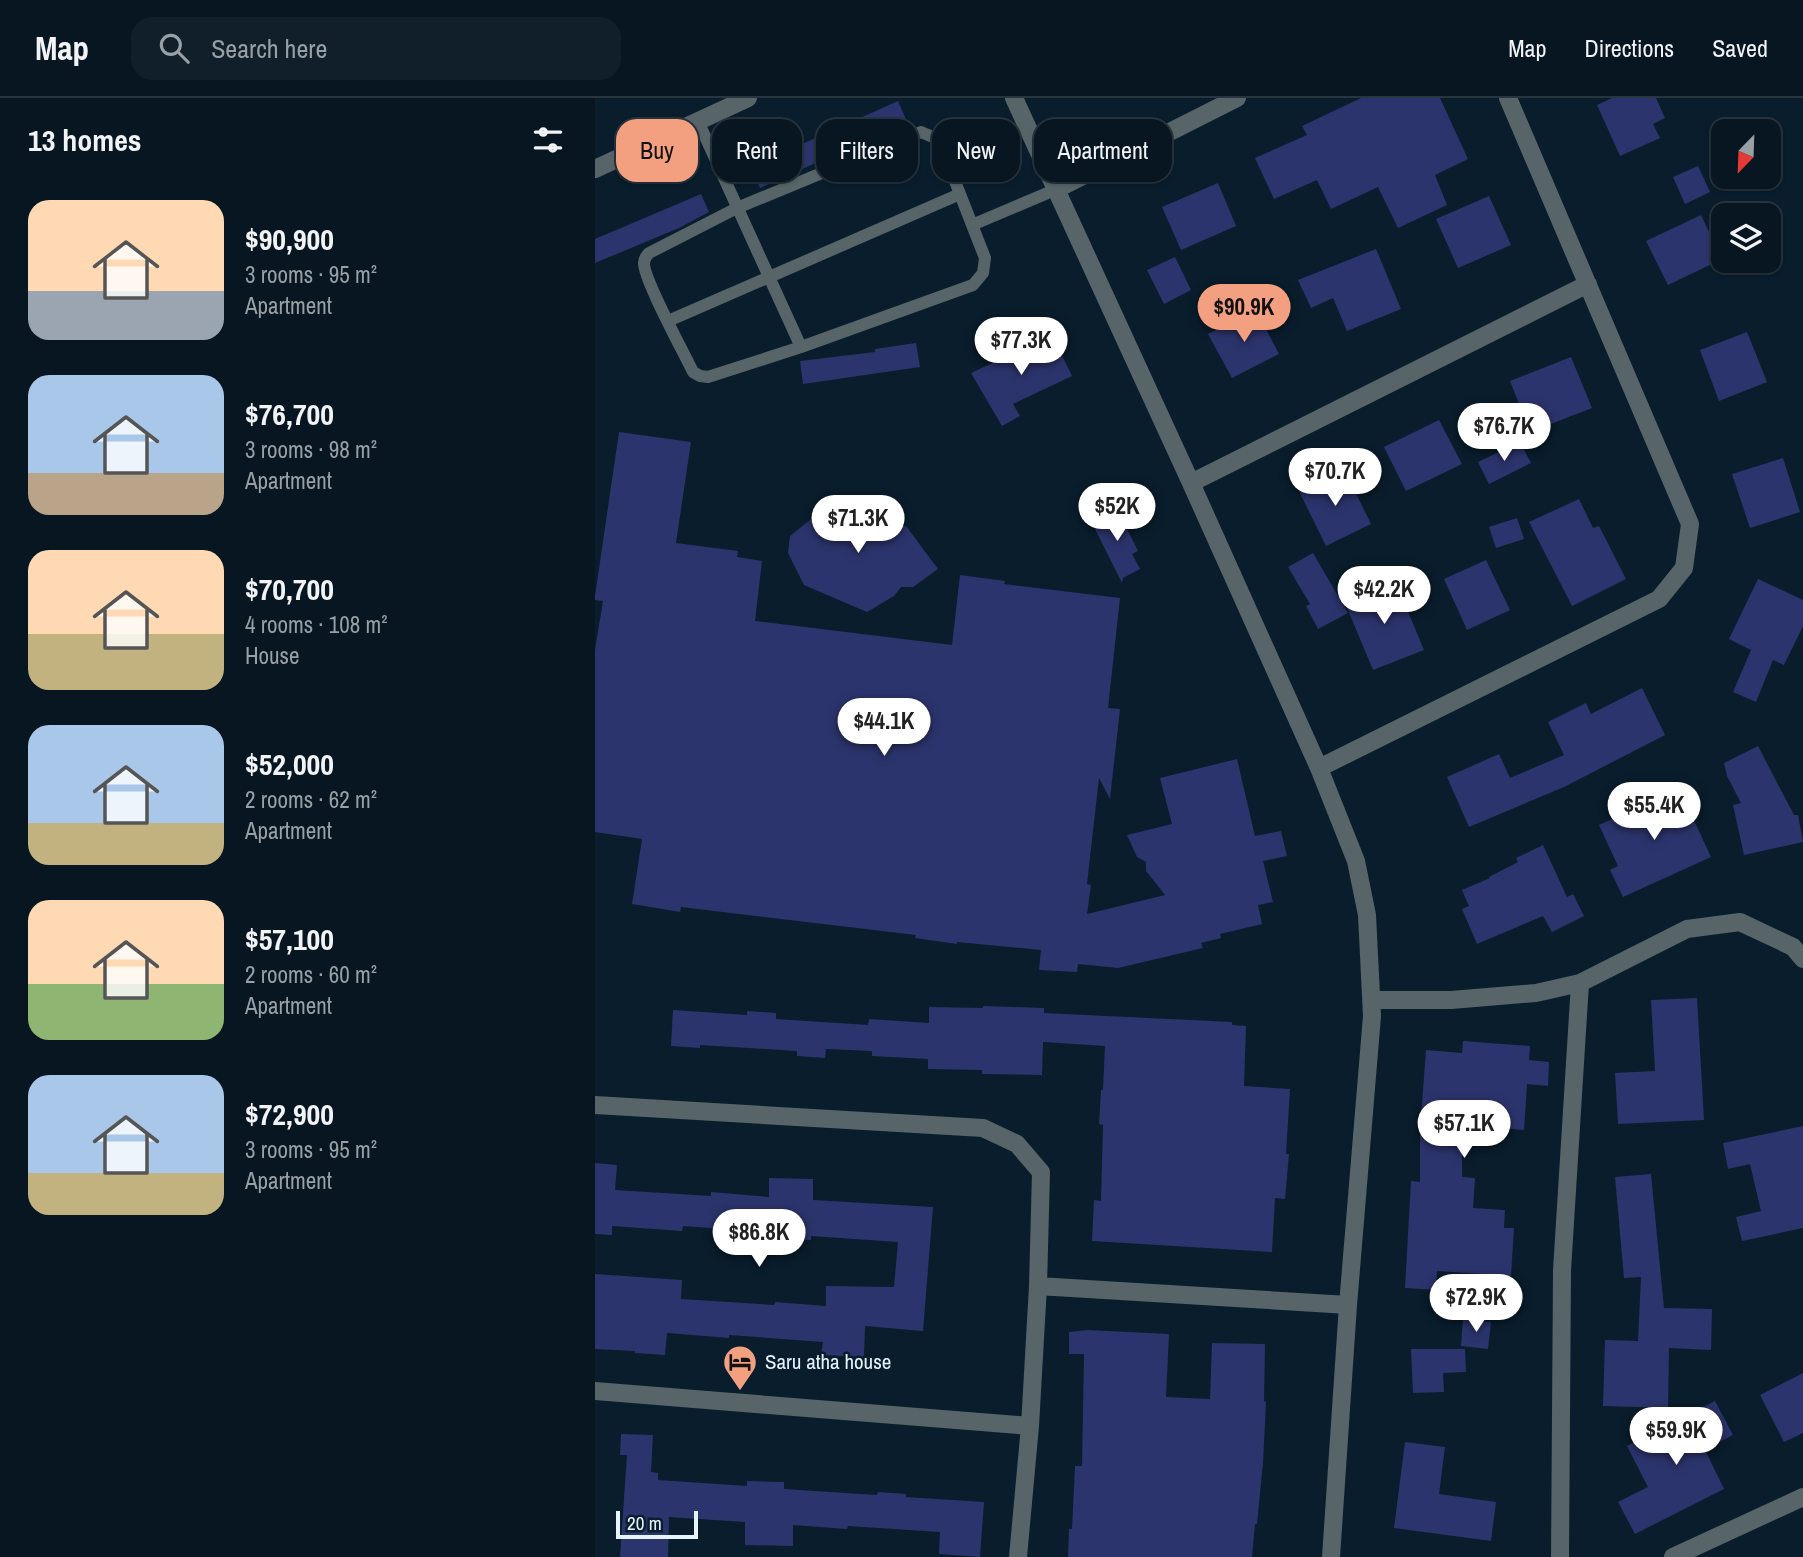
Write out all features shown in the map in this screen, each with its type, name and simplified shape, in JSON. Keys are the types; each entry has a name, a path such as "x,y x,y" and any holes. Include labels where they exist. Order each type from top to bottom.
{"street":[{"path":"698,121 748,98"},
{"path":"1014,98 1319,768 1356,861 1367,915 1372,1016 1331,1557"},
{"path":"1057,189 1237,98"},
{"path":"1319,768 1659,599 1684,568 1690,524 1507,98"},
{"path":"595,169 616,159"},
{"path":"1191,483 1588,284"},
{"path":"1371,1000 1451,1000 1536,993 1580,983 1687,929 1740,922 1793,947 1803,959"},
{"path":"1560,1557 1562,1270 1580,983"},
{"path":"595,1105 983,1128 1017,1144 1041,1172 1030,1426 1017,1557"},
{"path":"1038,1286 1349,1305"},
{"path":"595,1391 1030,1426"},
{"path":"1673,1557 1803,1497"}],"lane":[{"path":"698,121 801,347"},
{"path":"921,132 935,138 942,148 960,194 985,258 983,273 973,285 801,347 708,377 693,372 644,265 649,253 737,208 921,132"},
{"path":"972,225 1057,189"},
{"path":"669,321 960,194"}],"building":[{"path":"1361,98 1440,98 1468,159 1435,175 1447,205 1398,228 1378,187 1331,209 1317,180 1274,199 1255,158 1307,135 1302,126"},
{"path":"1612,98 1656,98 1665,118 1653,124 1660,138 1620,156 1597,105"},
{"path":"898,101 906,119 858,119"},
{"path":"816,138 816,163 802,169 802,144"},
{"path":"1698,166 1710,192 1685,204 1673,177"},
{"path":"757,182 773,182 760,188"},
{"path":"1218,183 1236,226 1181,250 1162,207"},
{"path":"701,194 709,212 679,228 595,263 595,239"},
{"path":"1489,196 1511,245 1458,268 1436,219"},
{"path":"1701,215 1711,236 1711,264 1668,285 1646,241"},
{"path":"1376,249 1401,309 1347,331 1333,298 1311,308 1298,280"},
{"path":"1175,257 1191,290 1164,304 1147,270"},
{"path":"1256,310 1279,354 1232,378 1208,334"},
{"path":"1747,332 1767,382 1719,401 1700,350"},
{"path":"1052,335 1072,376 1013,404 1020,416 1002,426 971,373"},
{"path":"916,343 920,367 803,384 800,361 875,352 875,349"},
{"path":"1571,357 1592,408 1530,432 1510,381"},
{"path":"1439,420 1462,464 1406,491 1384,447"},
{"path":"619,432 691,442 676,543 738,551 737,557 762,561 755,621 952,645 960,575 1005,581 1004,584 1120,598 1108,708 1120,709 1110,799 1099,778 1087,884 1091,885 1087,914 1165,895 1146,871 1146,862 1137,857 1127,835 1172,824 1160,778 1237,759 1255,836 1281,831 1287,856 1263,861 1273,902 1258,905 1262,924 1220,934 1221,938 1201,943 1203,948 1118,968 1078,964 1077,972 1039,970 1041,950 957,944 915,938 916,935 681,907 680,912 632,904 642,839 595,832 595,650 603,601 595,600 595,596"},
{"path":"1520,442 1531,463 1489,484 1478,462"},
{"path":"1783,458 1800,512 1750,528 1732,474"},
{"path":"1344,469 1371,524 1326,546 1299,491"},
{"path":"837,499 887,505 885,523 906,526 938,569 913,587 901,587 894,596 867,612 804,585 788,553 790,536 815,516 834,519"},
{"path":"1579,499 1593,528 1599,526 1626,579 1572,606 1529,522"},
{"path":"1117,509 1138,551 1132,554 1140,569 1123,578 1122,583 1091,521"},
{"path":"1517,518 1524,539 1496,548 1489,527"},
{"path":"1313,553 1348,613 1318,629 1306,606 1310,604 1288,567"},
{"path":"1486,560 1510,610 1467,630 1444,579"},
{"path":"1758,579 1803,600 1803,626 1784,665 1773,660 1756,702 1733,692 1751,650 1729,639"},
{"path":"1396,583 1424,650 1373,670 1345,603"},
{"path":"1642,688 1665,735 1564,787 1469,827 1447,777 1499,754 1510,778 1564,755 1548,722 1586,703 1591,714"},
{"path":"1758,746 1794,815 1798,815 1803,842 1744,855 1733,805 1741,803 1727,776 1724,763"},
{"path":"1679,788 1711,857 1623,897 1610,870 1618,866 1599,825"},
{"path":"1543,845 1567,897 1573,894 1584,916 1552,932 1543,916 1477,944 1462,909 1469,906 1462,890 1490,878 1518,862 1516,858"},
{"path":"1697,998 1704,1120 1618,1124 1615,1073 1655,1071 1651,1000"},
{"path":"929,1007 1044,1008 1044,1013 1232,1022 1232,1025 1246,1026 1244,1086 1290,1089 1285,1199 1275,1198 1272,1252 1092,1241 1094,1200 1101,1201 1103,1125 1099,1124 1105,1046 1043,1042 1042,1075 982,1074 982,1070 928,1069 928,1059 872,1056 872,1051 826,1049 825,1058 797,1056 797,1051 700,1045 700,1048 671,1046 673,1010 747,1015 747,1011 776,1013 776,1019 868,1025 869,1019 929,1023"},
{"path":"1463,1041 1530,1046 1529,1060 1549,1062 1548,1086 1527,1084 1524,1130 1462,1125 1462,1177 1475,1178 1473,1208 1505,1210 1504,1228 1514,1228 1511,1276 1437,1271 1436,1290 1405,1288 1411,1181 1420,1182 1420,1130 1426,1050 1462,1053"},
{"path":"1803,1126 1803,1228 1742,1241 1736,1217 1761,1211 1750,1164 1728,1169 1723,1143"},
{"path":"595,1163 617,1165 615,1190 711,1196 711,1192 769,1197 769,1178 813,1179 813,1200 933,1207 923,1331 865,1326 864,1357 821,1355 823,1342 667,1333 665,1355 595,1349 595,1274 682,1280 681,1299 826,1306 826,1286 894,1287 898,1242 811,1236 811,1240 769,1239 769,1232 683,1226 682,1231 612,1226 612,1235 595,1234"},
{"path":"1651,1174 1664,1308 1712,1309 1711,1350 1669,1348 1668,1408 1603,1406 1605,1340 1638,1341 1641,1277 1624,1278 1615,1177"},
{"path":"1463,1319 1491,1322 1488,1349 1461,1346"},
{"path":"1087,1330 1169,1334 1166,1397 1210,1399 1212,1343 1265,1344 1263,1463 1252,1557 1068,1557 1075,1466 1082,1466 1084,1354 1069,1354 1069,1332"},
{"path":"1411,1349 1465,1349 1466,1372 1443,1373 1444,1392 1413,1393"},
{"path":"1803,1373 1803,1433 1784,1442 1760,1395"},
{"path":"1715,1401 1733,1435 1705,1450 1724,1489 1635,1534 1618,1502 1648,1487 1627,1446"},
{"path":"621,1434 653,1435 651,1472 658,1473 658,1480 747,1486 747,1481 784,1482 784,1489 877,1495 878,1492 906,1494 906,1497 984,1502 980,1557 939,1554 940,1532 793,1525 793,1546 745,1545 745,1522 669,1517 668,1557 620,1557 627,1455 620,1455"},
{"path":"1405,1442 1445,1447 1439,1494 1496,1502 1491,1541 1394,1528"}],"place":[{"name":"Saru atha house","path":"740,1392"}]}
